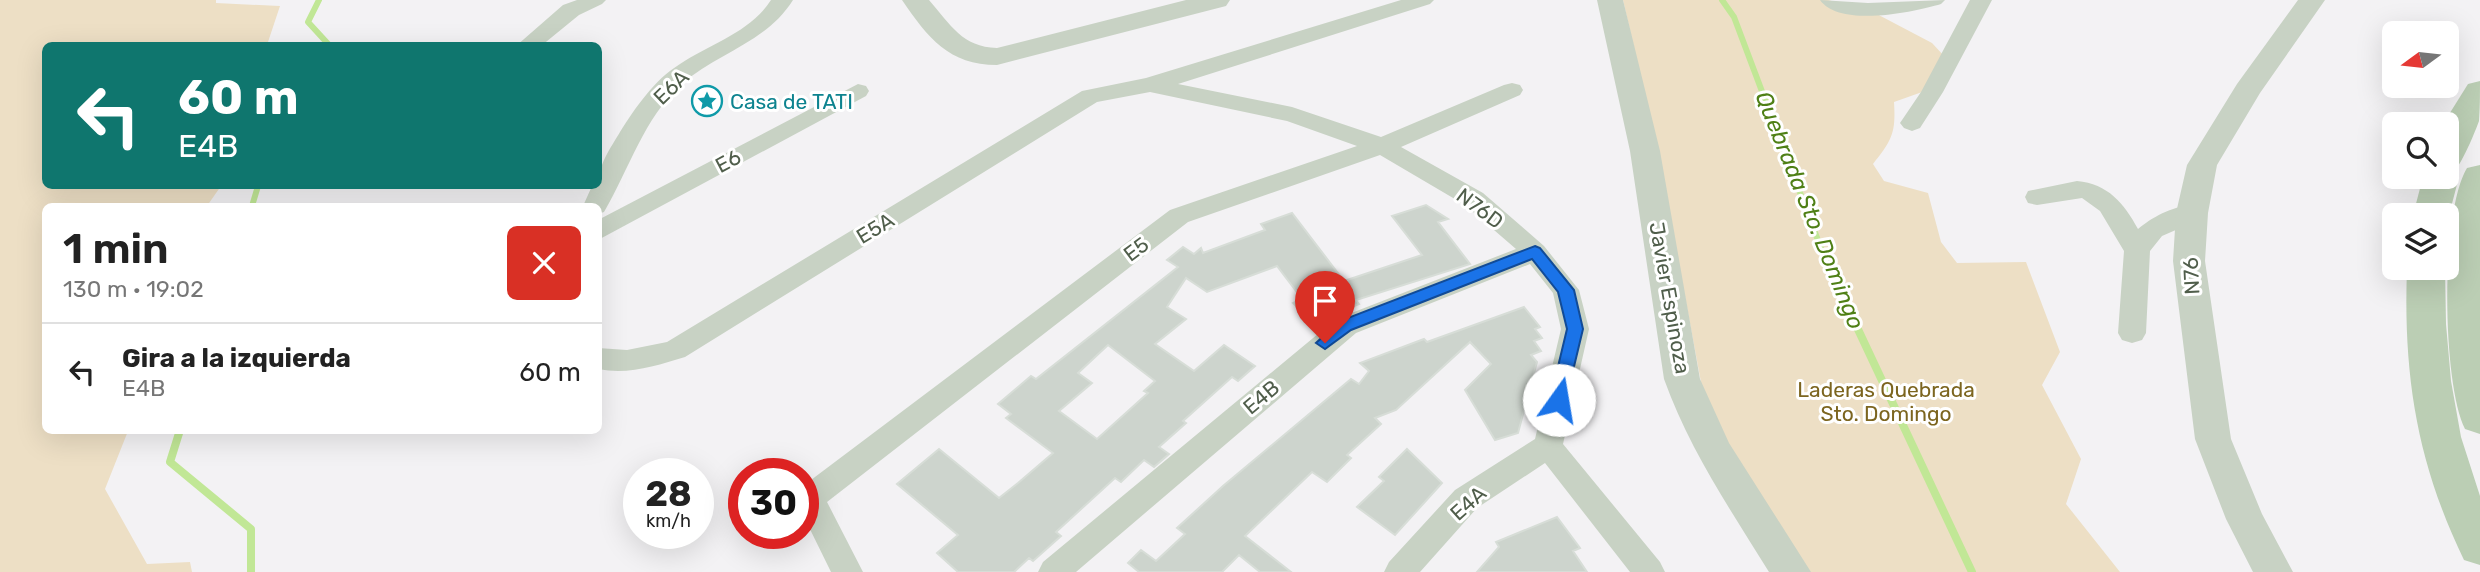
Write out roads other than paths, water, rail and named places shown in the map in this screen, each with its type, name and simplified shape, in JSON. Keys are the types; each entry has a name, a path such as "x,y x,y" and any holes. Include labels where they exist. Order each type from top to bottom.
{"main road":[{"path":"2459,126 2480,92"},
{"path":"2480,177 2468,245 2470,324 2480,417"},
{"path":"2425,280 2424,308 2432,401 2456,490 2480,546"}],"street":[{"path":"532,42 571,10 595,0"},
{"name":"E6A","path":"596,203 610,171 654,99 676,77 749,33 779,8 782,0"},
{"path":"915,0 957,47 967,54 986,58 1018,53 1217,0"},
{"name":"E5A","path":"602,359 640,360 675,350 1090,96 1149,85 1423,0"},
{"name":"Javier Espinoza","path":"1611,0 1645,151 1682,379 1703,431 1791,572"},
{"path":"1831,0 1843,6 1876,10 1934,0"},
{"path":"1912,123 1932,92 1981,0"},
{"name":"N76","path":"2273,572 2245,519 2213,439 2190,288 2192,213 2202,165 2207,156 2247,90 2312,0"},
{"name":"N76D","path":"1149,85 1292,115 1382,146 1474,199 1535,252 1566,290 1575,329 1548,446"},
{"name":"E5","path":"848,572 810,498 1179,216 1382,146 1512,90"},
{"name":"E6","path":"602,229 858,92"},
{"path":"2037,197 2080,190 2091,192 2109,204 2137,251"},
{"path":"2132,333 2137,251 2155,226 2192,213"},
{"name":"E4B","path":"1054,572 1346,326 1535,252"},
{"path":"1548,446 1649,572"},
{"name":"E4A","path":"1399,572 1466,499 1548,446"}],"waterway":[{"path":"319,0 308,22 326,42"},
{"name":"Quebrada Sto. Domingo","path":"1722,0 1734,17 1825,259"},
{"path":"253,203 257,189"},
{"name":"Quebrada Sto. Domingo","path":"1824,257 1972,572"},
{"path":"179,434 170,462 251,529 251,572"}],"place":[{"name":"Casa de TATI","path":"707,101"}],"park label":[{"name":"Laderas Quebrada Sto. Domingo","path":"1886,401"}]}
